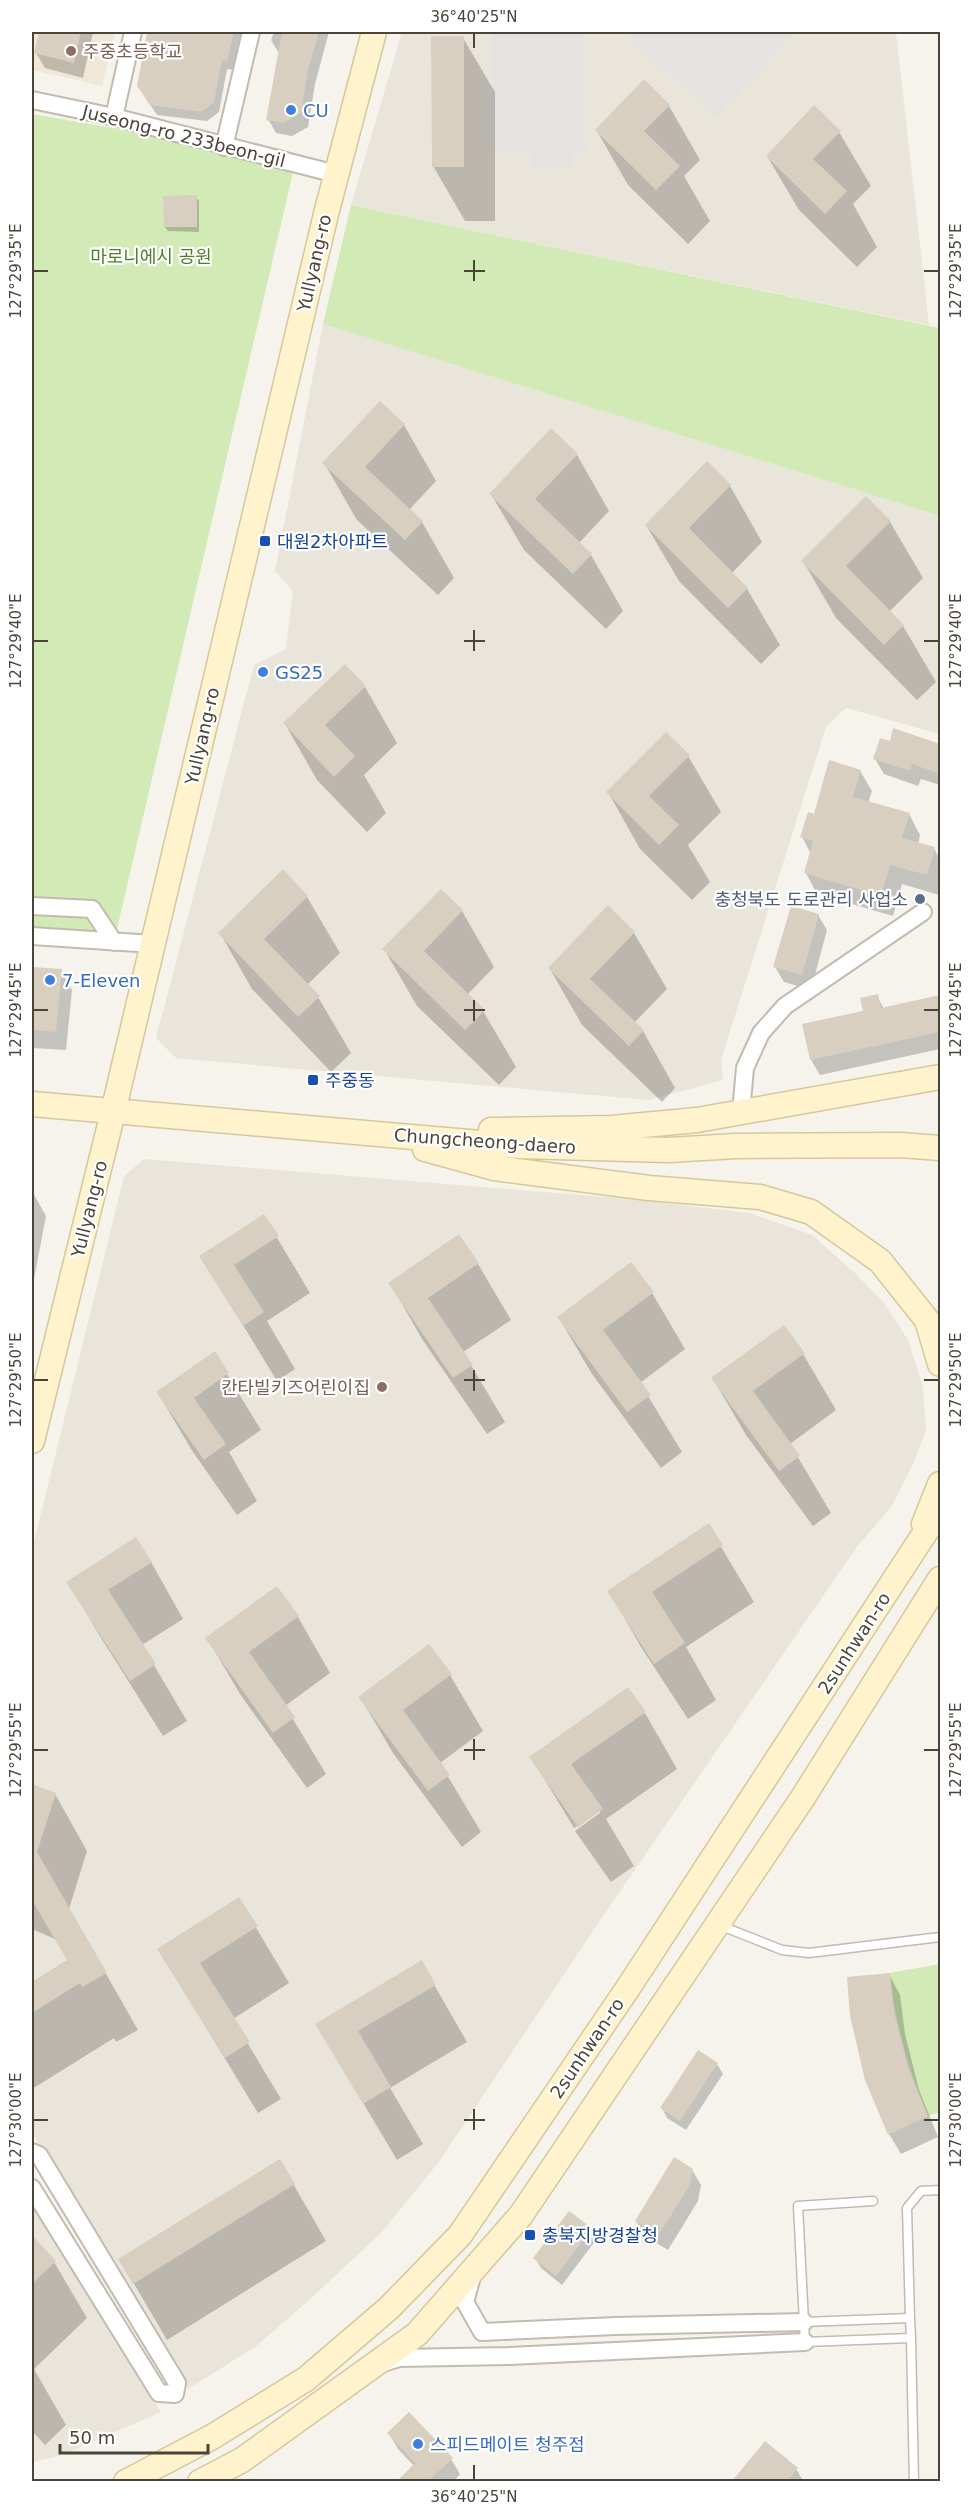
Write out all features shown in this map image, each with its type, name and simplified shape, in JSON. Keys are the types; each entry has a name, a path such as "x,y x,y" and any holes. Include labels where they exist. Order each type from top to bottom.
{"street":[{"path":"114,117 133,32"},
{"path":"224,147 251,32"},
{"name":"Yullyang-ro","path":"32,1441 113,1112 336,174 374,32"},
{"name":"Juseong-ro 233beon-gil","path":"32,100 114,117 336,174"},
{"path":"32,906 92,909 114,942"},
{"path":"741,1112 745,1068 761,1033 785,1006 922,912"},
{"path":"32,936 153,944"},
{"path":"359,1132 612,1128 697,1120 940,1077"},
{"name":"Chungcheong-daero","path":"32,1104 516,1146 669,1150 771,1146 901,1145 940,1148"},
{"path":"359,1132 494,1168 649,1188 760,1197 812,1212 880,1261 927,1320 940,1365"},
{"path":"911,1556 940,1484"},
{"name":"2sunhwan-ro","path":"126,2481 212,2437 306,2379 389,2308 460,2235 628,1988 940,1510"},
{"path":"200,2481 242,2460 417,2334 521,2215 802,1799 940,1579"},
{"path":"32,2152 39,2155 177,2383 175,2394 159,2393 32,2188"},
{"path":"474,2270 465,2302 482,2332 615,2326 804,2322"},
{"path":"374,2365 399,2358 509,2356 805,2342"}],"lane":[{"path":"717,1924 782,1950 809,1953 940,1937"},
{"path":"914,2481 907,2208 921,2192 940,2190"},
{"path":"873,2201 798,2206 805,2342 911,2338"},
{"path":"804,2322 910,2319"}],"shaded area":[{"name":"주중초등학교","path":"32,32 115,32 102,86 32,70"},
{"path":"402,32 896,32 929,325 351,205"},
{"path":"491,32 583,32 586,153 572,154 572,167 532,168 531,152 494,153"},
{"path":"624,32 796,32 715,118"},
{"path":"323,324 940,516 940,734 846,708 826,727 721,1060 723,1080 649,1100 176,1058 156,1038 254,665 286,649 293,591 275,571"},
{"path":"144,1159 629,1199 750,1213 812,1235 855,1273 884,1303 908,1340 923,1386 926,1431 913,1464 891,1507 856,1548 601,1919 438,2163 381,2233 307,2302 255,2347 188,2389 32,2133 32,1550 124,1176"},
{"path":"32,2206 161,2412 62,2455 32,2462"}],"green space":[{"name":"마로니에시 공원","path":"32,114 224,147 295,164 114,942 32,929"},
{"path":"351,205 940,328 940,516 323,324"},
{"path":"940,1964 940,2112 928,2116 914,2081 904,2046 889,1973"}],"building":[{"path":"39,32 81,32 74,63 34,53"},
{"path":"147,32 234,32 227,61 222,60 214,102 201,112 150,105 137,86"},
{"path":"282,32 319,32 308,70 301,113 284,123 266,120"},
{"path":"431,36 464,36 464,167 432,167"},
{"path":"644,79 670,105 644,131 680,166 656,190 595,130"},
{"path":"814,105 841,131 813,159 847,191 825,214 766,156"},
{"path":"197,195 197,227 164,227 163,196"},
{"path":"380,401 405,424 365,467 423,521 405,540 322,463"},
{"path":"551,428 578,454 535,499 592,554 573,574 489,494"},
{"path":"707,461 731,485 689,528 748,588 728,608 645,525"},
{"path":"866,496 891,521 846,566 904,625 884,645 801,561"},
{"path":"345,664 366,686 325,725 355,756 334,777 283,723"},
{"path":"893,728 940,744 940,774 912,764 910,771 873,759 880,738 890,741"},
{"path":"666,732 690,755 649,796 679,825 659,845 606,792"},
{"path":"829,760 861,770 853,797 910,813 902,838 935,847 927,875 890,865 881,896 804,873 813,841 800,837 808,812 814,814"},
{"path":"283,869 308,896 264,939 320,996 298,1017 218,933"},
{"path":"441,889 463,910 424,951 485,1010 465,1030 382,949"},
{"path":"608,905 635,932 590,979 644,1030 629,1046 548,968"},
{"path":"791,906 819,914 802,975 773,967"},
{"path":"32,967 62,969 56,1032 32,1030"},
{"path":"878,994 881,1008 940,995 940,1032 810,1060 802,1024 863,1011 860,998"},
{"path":"264,1214 279,1236 234,1265 264,1312 243,1326 199,1256"},
{"path":"459,1234 479,1263 428,1298 473,1365 453,1378 388,1283"},
{"path":"631,1262 654,1292 603,1330 651,1395 627,1412 557,1317"},
{"path":"784,1325 805,1353 753,1391 800,1456 779,1471 711,1378"},
{"path":"215,1351 229,1373 194,1398 226,1444 204,1460 156,1392"},
{"path":"709,1523 723,1545 652,1592 685,1643 654,1664 607,1591"},
{"path":"136,1537 152,1562 108,1590 156,1664 130,1681 66,1582"},
{"path":"277,1586 299,1616 249,1652 295,1717 273,1733 205,1638"},
{"path":"429,1644 452,1674 403,1710 450,1775 428,1791 358,1697"},
{"path":"628,1687 646,1712 571,1764 603,1809 578,1827 529,1757"},
{"path":"32,1784 56,1793 37,1852 107,1973 82,1987 80,1983 32,2013 32,1982 67,1960 32,1900"},
{"path":"239,1897 258,1926 200,1963 250,2042 225,2058 157,1949"},
{"path":"422,1960 436,1985 358,2031 391,2087 363,2104 315,2024"},
{"path":"890,1973 894,2012 908,2068 928,2116 888,2135 865,2080 850,2016 847,1977"},
{"path":"698,2050 718,2063 680,2121 660,2108"},
{"path":"674,2157 693,2169 690,2185 658,2236 635,2221"},
{"path":"280,2159 295,2184 133,2284 118,2259"},
{"path":"569,2211 592,2228 556,2276 533,2258"},
{"path":"32,2235 56,2261 32,2284"},
{"path":"409,2412 453,2458 428,2481 397,2481 415,2463 387,2433"},
{"path":"765,2441 798,2468 787,2481 732,2481"}],"place":[{"name":"주중초등학교","path":"71,51"},
{"name":"CU","path":"291,110"},
{"name":"대원2차아파트","path":"265,541"},
{"name":"GS25","path":"263,672"},
{"name":"충청북도 도로관리 사업소","path":"920,899"},
{"name":"7-Eleven","path":"50,980"},
{"name":"주중동","path":"313,1080"},
{"name":"칸타빌키즈어린이집","path":"382,1387"},
{"name":"충북지방경찰청","path":"530,2235"},
{"name":"스피드메이트 청주점","path":"418,2444"}]}
